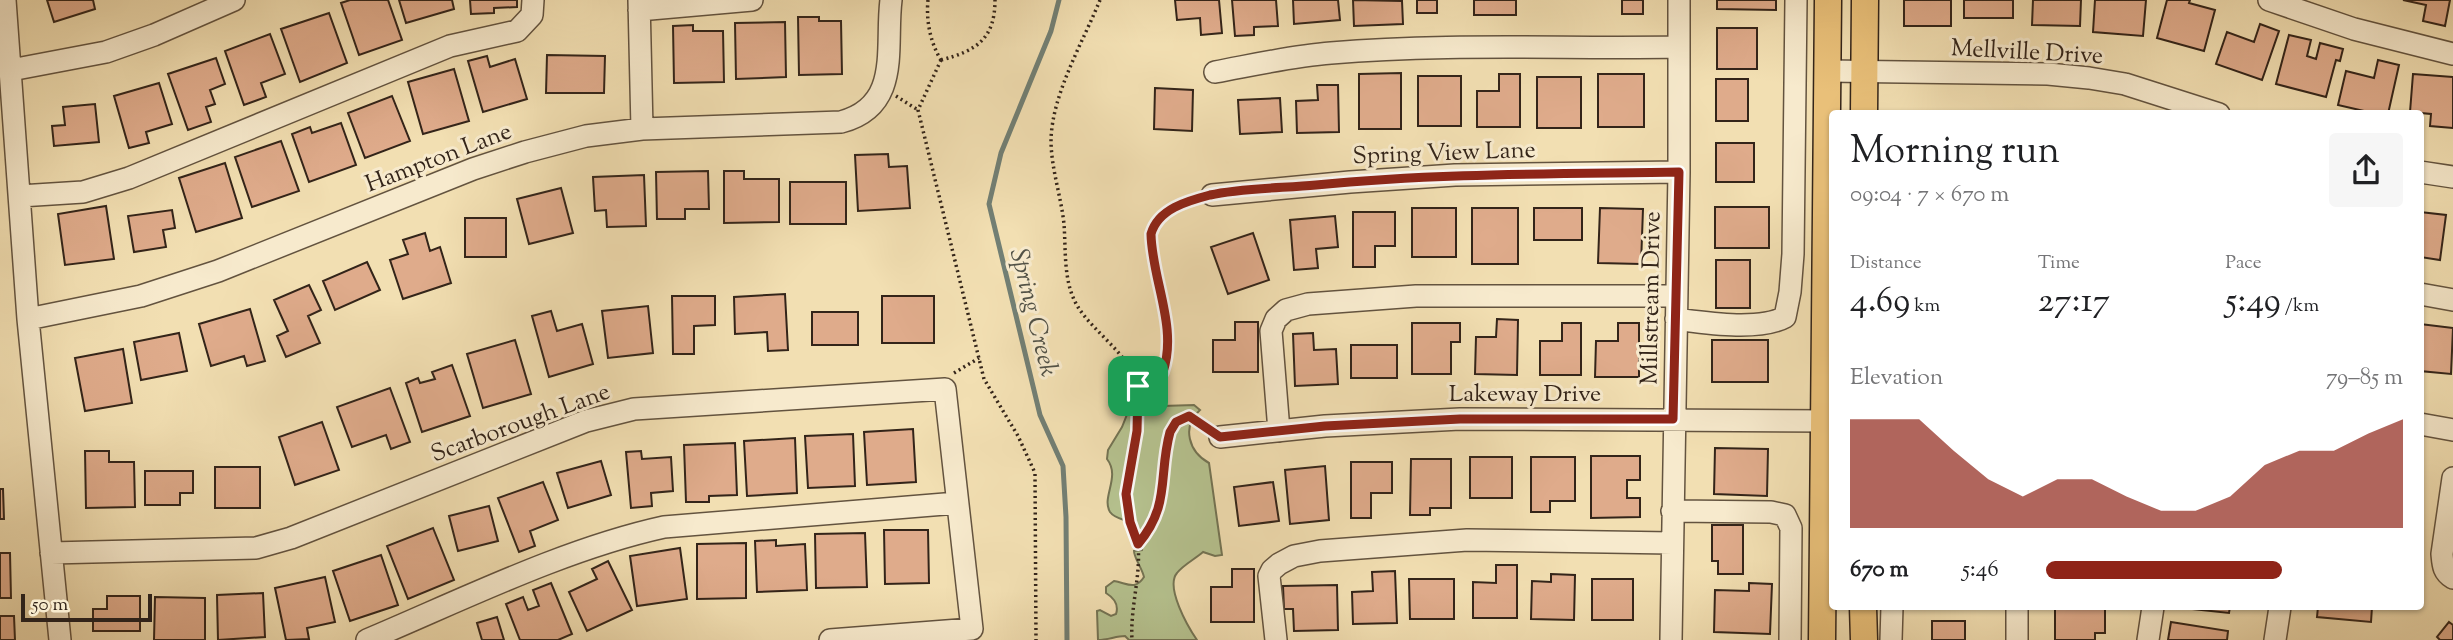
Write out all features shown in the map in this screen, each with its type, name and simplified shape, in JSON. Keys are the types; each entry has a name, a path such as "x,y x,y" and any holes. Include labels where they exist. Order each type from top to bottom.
{"main road":[{"path":"1822,640 1828,421 1828,0"},
{"path":"1864,110 1865,0"},
{"path":"1864,610 1864,640"}],"street":[{"path":"5,0 28,319 60,640"},
{"path":"11,69 106,52 154,35 234,0"},
{"path":"20,196 83,192 129,178 450,46 517,31 532,15 533,0"},
{"path":"642,129 639,5 752,0"},
{"path":"879,95 889,57 891,0"},
{"name":"Millstream Drive","path":"1671,640 1679,172 1679,0"},
{"path":"1676,319 1715,324 1763,323 1785,317 1793,254 1796,0"},
{"path":"2269,0 2354,29 2453,54"},
{"path":"1215,72 1274,60 1330,53 1431,48 1679,47"},
{"name":"Mellville Drive","path":"1828,71 2089,78 2125,84 2206,110"},
{"name":"Hampton Lane","path":"28,319 141,296 218,271 473,169 586,136 642,129 841,122 857,118 879,95"},
{"name":"Spring View Lane","path":"1212,195 1455,175 1679,172"},
{"path":"2424,173 2453,177"},
{"path":"2424,295 2453,300"},
{"path":"1279,431 1271,331 1276,319 1286,310 1308,304 1416,296 1676,296"},
{"path":"830,640 972,629 945,389"},
{"name":"Scarborough Lane","path":"51,553 256,548 291,538 586,421 634,408 945,389"},
{"name":"Lakeway Drive","path":"1220,437 1460,419 1828,421"},
{"path":"2424,425 2453,430"},
{"path":"2453,478 2442,554 2446,574 2453,578"},
{"path":"368,640 567,557 628,535 664,527 957,503"},
{"path":"1672,511 1771,512 1785,515 1791,528 1790,640"},
{"path":"1276,640 1269,576 1272,570 1294,556 1321,551 1466,540 1672,543"},
{"path":"1891,640 1892,610"},
{"path":"2017,610 2017,640"},
{"path":"2148,640 2153,610"},
{"path":"2275,640 2280,610"}],"path":[{"path":"928,0 929,27 934,48 941,60"},
{"path":"995,0 991,30 983,41 971,50 941,60 918,110 984,379 1018,436 1035,472 1036,640"},
{"path":"1100,0 1056,110 1051,138 1062,201 1067,270 1076,306 1116,349 1138,386 1137,431 1126,494 1130,522 1138,544 1131,614 1132,640"},
{"path":"879,95 918,110"},
{"path":"1138,386 1163,372 1167,360 1162,293 1151,245 1153,226 1170,209 1212,195"},
{"path":"945,389 949,376 979,358"},
{"path":"1138,544 1151,528 1159,508 1168,437 1172,427 1189,416 1220,437"}],"green space":[{"path":"1194,405 1200,410 1191,424 1190,439 1196,452 1209,463 1222,555 1203,552 1180,570 1174,579 1179,607 1197,640 1129,640 1125,636 1098,640 1097,611 1111,616 1117,611 1115,602 1106,593 1106,587 1114,581 1134,585 1144,577 1134,551 1142,550 1140,531 1131,523 1114,516 1108,506 1112,473 1107,459 1108,450 1130,407"}],"building":[{"path":"47,0 93,0 95,9 54,22"},
{"path":"350,0 388,0 402,40 359,55 341,3"},
{"path":"399,0 452,0 454,9 406,23"},
{"path":"470,0 517,0 517,7 494,8 494,13 471,14"},
{"path":"1175,0 1219,0 1222,33 1201,35 1200,18 1177,20"},
{"path":"1232,0 1276,0 1278,26 1254,27 1254,35 1235,36"},
{"path":"1293,0 1338,0 1340,20 1294,24"},
{"path":"1353,0 1402,1 1403,24 1354,26"},
{"path":"1417,0 1437,0 1437,13 1417,13"},
{"path":"1474,0 1516,0 1516,15 1474,15"},
{"path":"1622,0 1643,0 1643,14 1622,14"},
{"path":"1717,0 1776,0 1776,10 1717,9"},
{"path":"1904,0 1951,0 1951,26 1904,26"},
{"path":"1964,0 2013,0 2013,18 1964,18"},
{"path":"2033,0 2081,0 2080,26 2032,25"},
{"path":"2095,0 2146,0 2143,36 2093,32"},
{"path":"2167,0 2190,0 2189,3 2215,10 2204,51 2157,38"},
{"path":"2403,0 2450,0 2445,26 2423,21 2426,5"},
{"path":"329,13 347,63 300,82 281,29"},
{"path":"798,17 841,21 842,74 799,75"},
{"path":"785,22 786,77 736,79 735,23"},
{"path":"2260,24 2279,31 2262,80 2216,64 2227,32 2254,42"},
{"path":"693,25 693,31 723,31 724,82 674,83 673,26"},
{"path":"1717,28 1757,28 1757,69 1717,69"},
{"path":"270,34 285,74 261,83 266,97 244,105 225,51"},
{"path":"2289,35 2311,40 2307,56 2316,59 2320,43 2343,49 2340,61 2336,60 2326,97 2276,84"},
{"path":"547,55 605,56 604,93 546,93"},
{"path":"487,56 490,67 515,59 527,99 483,112 468,61"},
{"path":"216,58 225,84 210,90 215,104 206,107 211,122 188,130 168,74"},
{"path":"2378,60 2399,65 2389,110 2360,110 2338,105 2346,71 2374,78"},
{"path":"454,69 469,121 423,134 408,82"},
{"path":"1401,73 1401,129 1359,129 1359,74"},
{"path":"1499,74 1520,74 1520,127 1477,127 1477,91 1499,91"},
{"path":"1598,74 1644,74 1644,127 1598,127"},
{"path":"2413,74 2453,77 2453,128 2430,126 2431,114 2424,113 2424,110 2410,110"},
{"path":"1418,76 1461,76 1461,126 1418,126"},
{"path":"1537,77 1581,77 1581,128 1537,128"},
{"path":"1716,79 1748,79 1748,121 1716,121"},
{"path":"159,83 172,124 146,132 149,143 129,148 114,96"},
{"path":"1317,85 1338,85 1339,132 1297,133 1296,101 1318,100"},
{"path":"1155,88 1193,90 1192,131 1154,129"},
{"path":"392,96 410,141 365,158 348,113"},
{"path":"1280,98 1282,132 1240,134 1238,100"},
{"path":"95,104 99,142 54,146 52,126 65,125 63,107"},
{"path":"341,123 356,165 309,182 292,134 310,127 312,133"},
{"path":"281,141 299,191 252,207 235,157"},
{"path":"1716,143 1754,143 1754,182 1716,182"},
{"path":"888,154 889,167 907,166 910,208 858,211 855,155"},
{"path":"225,163 242,218 196,232 179,178"},
{"path":"708,171 709,209 685,209 685,219 657,219 656,172"},
{"path":"724,171 744,171 744,179 779,179 779,222 724,223"},
{"path":"644,175 646,226 607,227 606,210 595,211 593,177"},
{"path":"790,182 846,182 846,224 790,224"},
{"path":"561,188 573,233 529,244 517,199"},
{"path":"106,206 114,259 65,265 58,214"},
{"path":"1715,207 1769,207 1769,248 1715,248"},
{"path":"1412,208 1456,208 1456,257 1412,257"},
{"path":"1472,208 1518,208 1518,264 1472,264"},
{"path":"1534,208 1582,208 1582,240 1534,240"},
{"path":"1600,208 1643,209 1641,264 1598,263"},
{"path":"172,210 175,228 163,230 166,247 134,252 128,216"},
{"path":"1353,212 1395,212 1395,246 1375,246 1375,267 1353,267"},
{"path":"2424,212 2446,215 2440,260 2424,258"},
{"path":"1335,216 1338,247 1316,249 1318,268 1294,270 1290,220"},
{"path":"465,218 506,218 506,257 465,257"},
{"path":"425,233 430,251 440,247 451,283 403,299 390,260 408,254 403,240"},
{"path":"1253,233 1269,280 1228,294 1211,247"},
{"path":"1716,260 1750,260 1750,308 1716,308"},
{"path":"367,262 380,290 335,310 323,281"},
{"path":"309,285 321,310 308,316 320,343 286,357 277,336 288,331 274,300"},
{"path":"785,294 788,350 768,351 767,332 735,334 734,297"},
{"path":"672,296 715,296 715,325 694,326 694,354 673,354"},
{"path":"882,296 934,296 934,343 882,343"},
{"path":"648,306 653,353 608,358 602,311"},
{"path":"250,309 265,361 247,366 244,356 211,366 199,324"},
{"path":"551,311 557,331 582,324 593,364 549,377 532,316"},
{"path":"812,312 858,312 858,345 812,345"},
{"path":"1497,319 1518,320 1517,375 1475,374 1476,337 1496,337"},
{"path":"1235,322 1258,322 1258,372 1213,372 1213,340 1235,340"},
{"path":"1412,323 1460,323 1460,342 1451,342 1451,374 1412,374"},
{"path":"1562,323 1581,323 1581,375 1540,375 1540,341 1562,341"},
{"path":"1618,323 1639,323 1639,377 1595,377 1596,341 1618,341"},
{"path":"2424,324 2453,328 2451,374 2424,371"},
{"path":"179,333 187,371 141,380 134,342"},
{"path":"1313,333 1314,350 1336,349 1338,384 1295,386 1293,334"},
{"path":"515,340 531,394 483,408 467,354"},
{"path":"1712,340 1768,340 1768,382 1712,382"},
{"path":"1351,345 1397,345 1397,378 1351,378"},
{"path":"123,349 132,403 85,411 75,358"},
{"path":"452,365 470,416 422,432 406,383 418,378 420,383 435,379 432,372"},
{"path":"390,388 410,442 391,449 386,435 352,447 337,407"},
{"path":"322,422 339,470 295,485 279,437"},
{"path":"913,429 916,482 867,485 864,432"},
{"path":"853,434 855,486 808,488 805,436"},
{"path":"795,438 797,493 747,496 744,441"},
{"path":"735,443 737,495 709,496 709,502 686,502 684,445"},
{"path":"1715,448 1768,449 1767,496 1714,494"},
{"path":"85,451 109,451 109,462 134,462 135,507 86,508"},
{"path":"641,451 642,459 671,457 673,491 651,493 652,506 631,508 626,452"},
{"path":"1591,456 1640,456 1640,480 1627,480 1627,498 1640,498 1640,517 1591,518"},
{"path":"1470,457 1512,457 1512,498 1470,498"},
{"path":"1531,457 1575,457 1575,501 1550,501 1550,512 1531,512"},
{"path":"1411,459 1451,459 1451,508 1430,508 1430,515 1410,515"},
{"path":"601,461 611,495 568,508 557,473"},
{"path":"1351,462 1392,462 1392,493 1371,493 1371,518 1351,518"},
{"path":"1325,466 1329,520 1290,524 1285,470"},
{"path":"215,467 260,467 260,508 215,508"},
{"path":"145,471 193,471 193,493 180,493 180,505 145,505"},
{"path":"543,482 558,520 530,531 535,546 519,552 498,498"},
{"path":"1273,482 1279,521 1239,526 1234,487"},
{"path":"0,489 3,489 4,519 0,519"},
{"path":"489,506 498,541 458,551 449,516"},
{"path":"1712,525 1743,525 1743,574 1718,574 1718,561 1712,561"},
{"path":"433,528 454,580 408,599 387,546"},
{"path":"884,530 928,530 929,583 885,584"},
{"path":"865,533 867,587 816,588 815,534"},
{"path":"776,540 776,546 805,544 807,590 757,592 755,541"},
{"path":"746,543 746,598 697,599 697,544"},
{"path":"680,548 687,599 637,606 630,556"},
{"path":"0,553 10,553 11,598 0,598"},
{"path":"381,555 398,605 350,621 333,571"},
{"path":"608,561 632,610 587,631 569,592 597,579 592,569"},
{"path":"1496,565 1517,565 1517,618 1473,618 1473,582 1496,583"},
{"path":"1232,569 1254,569 1254,622 1211,622 1211,587 1232,587"},
{"path":"1395,571 1397,623 1353,624 1352,592 1373,591 1372,572"},
{"path":"1551,574 1575,575 1574,620 1531,619 1532,581 1551,582"},
{"path":"325,577 335,622 307,628 309,639 286,640 275,588"},
{"path":"1409,579 1454,579 1454,619 1410,619"},
{"path":"1592,579 1633,579 1633,620 1592,620"},
{"path":"551,583 572,634 558,640 520,640 506,604 523,597 528,610 539,606 533,590"},
{"path":"1749,583 1772,584 1770,634 1714,632 1715,590 1749,591"},
{"path":"1337,585 1338,630 1294,631 1293,609 1284,609 1283,586"},
{"path":"263,593 265,637 218,640 217,595"},
{"path":"107,596 140,596 140,631 93,631 93,609 107,609"},
{"path":"155,597 205,598 205,640 154,640"},
{"path":"2055,610 2105,610 2105,633 2095,633 2095,640 2055,640"},
{"path":"2202,610 2230,610 2229,613"},
{"path":"2318,610 2372,610 2371,622 2317,617"},
{"path":"0,616 14,616 15,640 0,640"},
{"path":"497,617 504,640 482,640 477,623"},
{"path":"1932,621 1965,621 1965,640 1932,640"},
{"path":"2171,622 2228,631 2227,640 2168,640"},
{"path":"2449,622 2453,625 2453,640 2440,640 2437,637"}],"waterway":[{"name":"Spring Creek","path":"1059,0 1051,31 1001,153 989,204 1040,415 1063,466 1067,640"}],"route":[{"path":"1679,172 1673,419 1460,419 1325,426 1220,437 1189,416 1176,422 1168,437 1159,508 1151,528 1138,544 1130,522 1126,494 1137,431 1138,386 1163,372 1167,360 1162,293 1151,234 1153,226 1161,216 1180,205 1212,195 1402,178 1679,172"}]}
